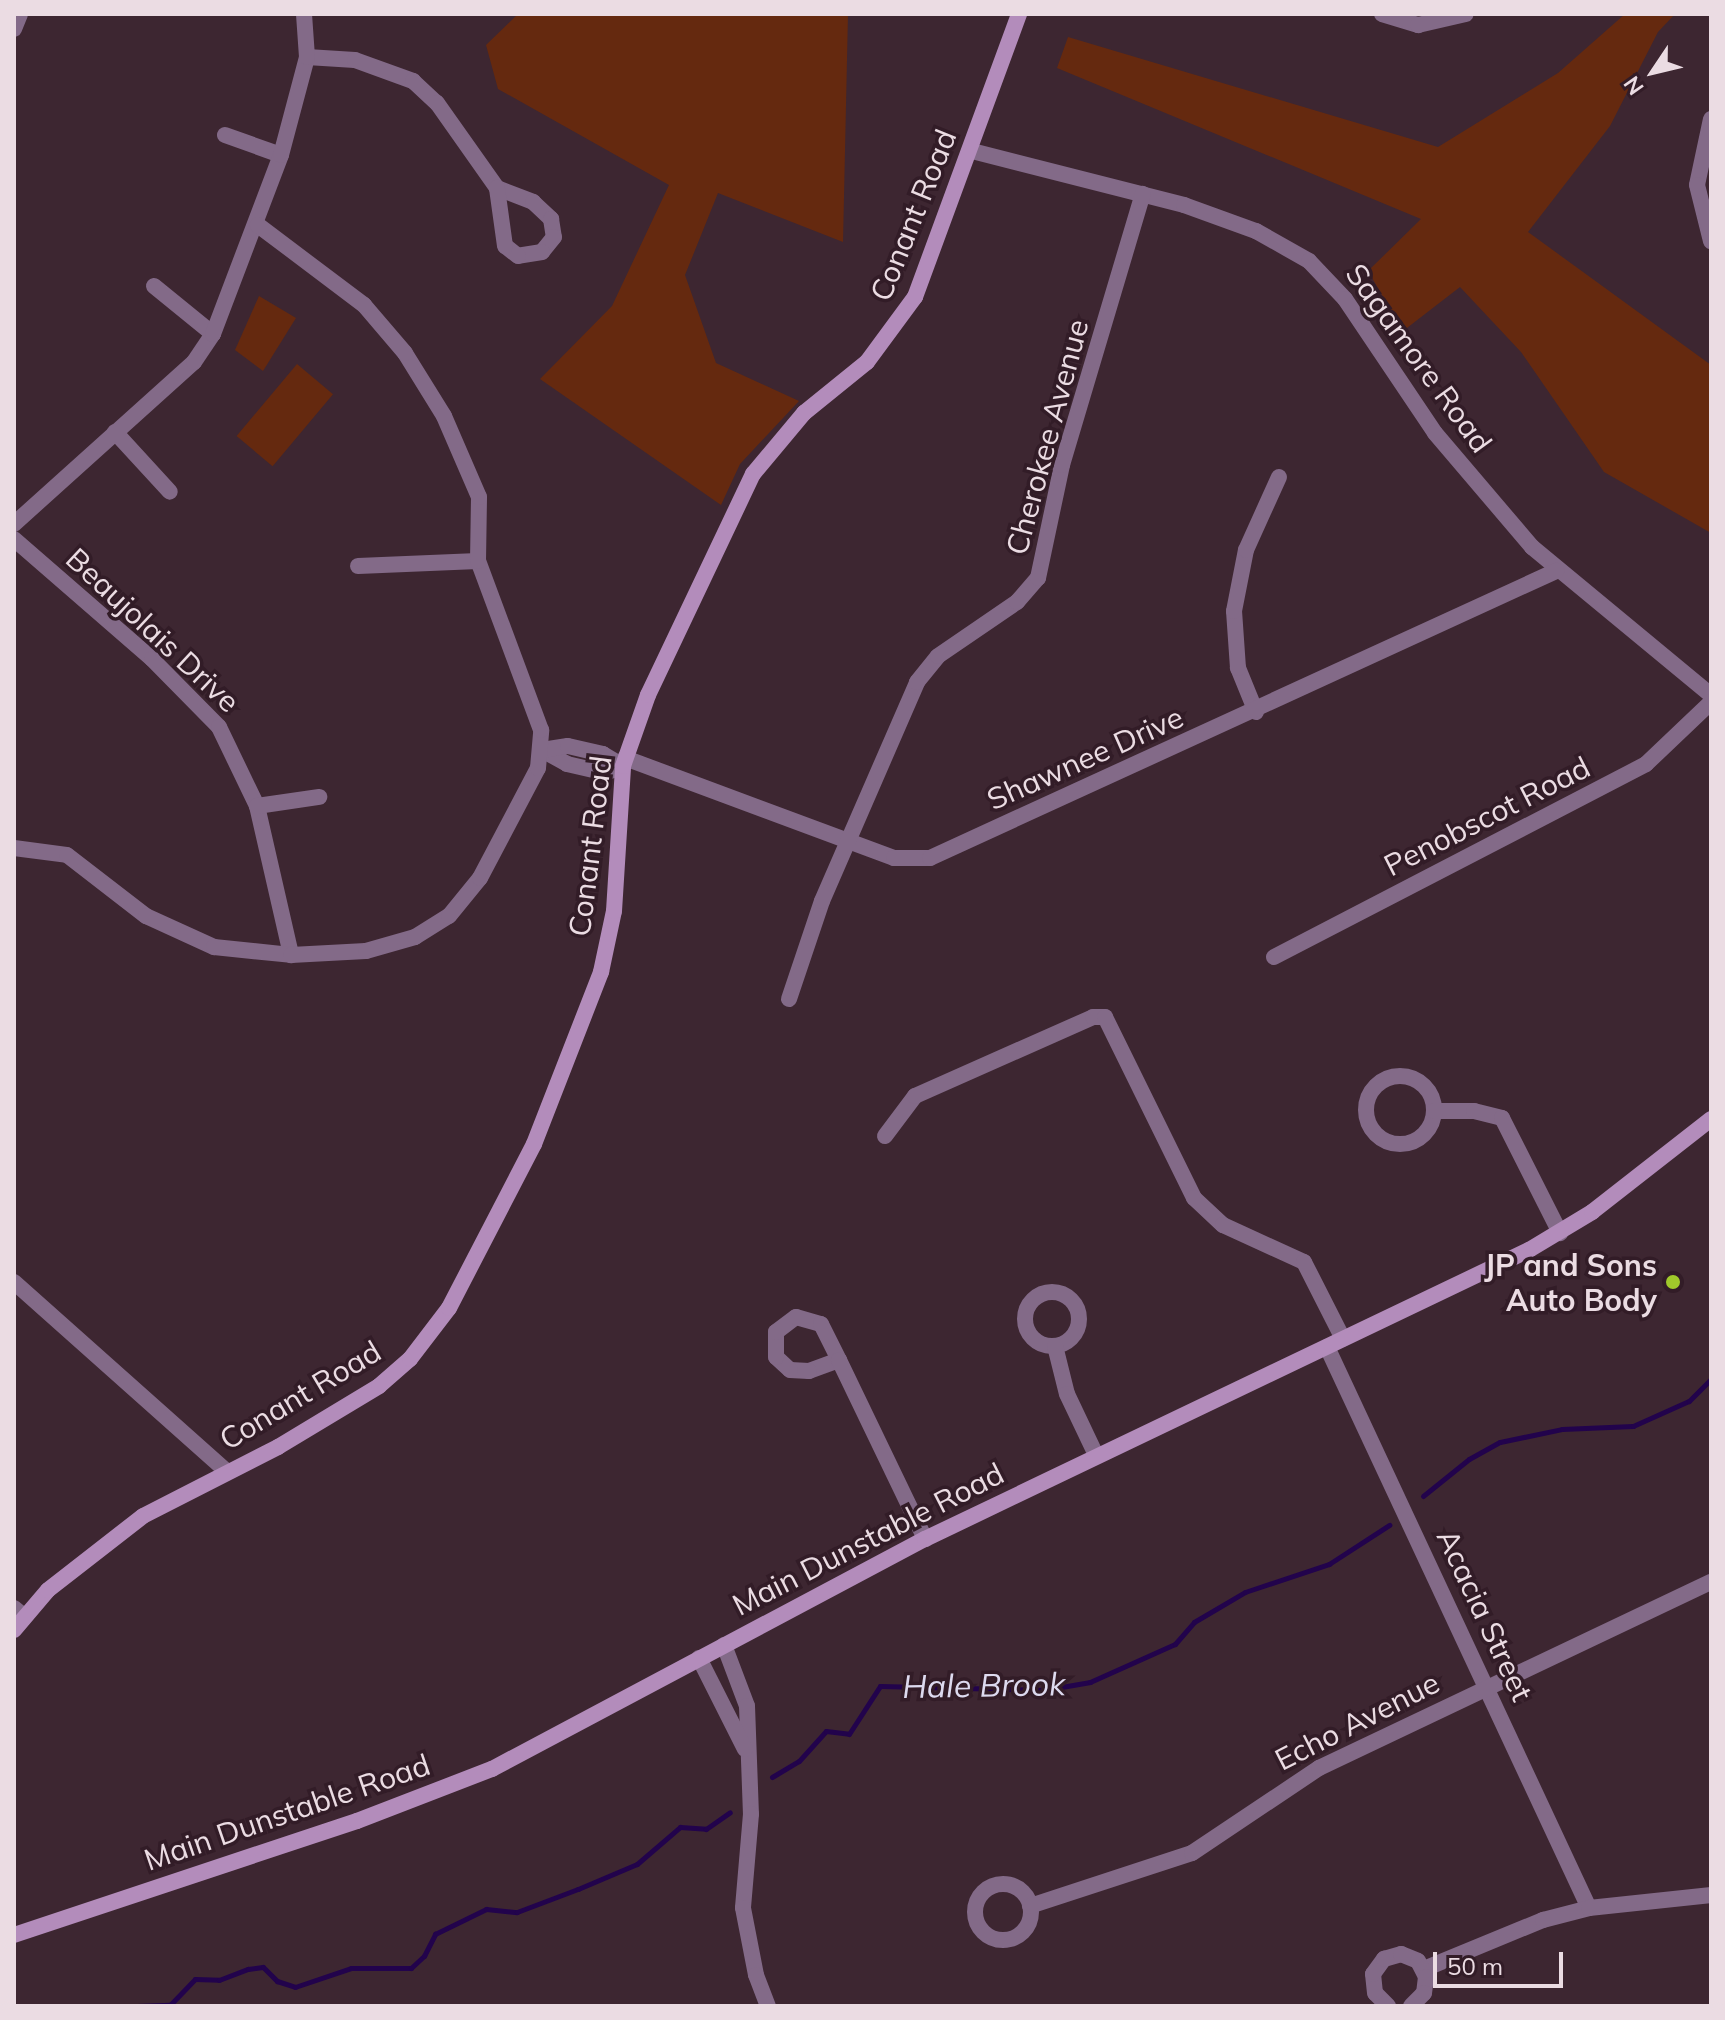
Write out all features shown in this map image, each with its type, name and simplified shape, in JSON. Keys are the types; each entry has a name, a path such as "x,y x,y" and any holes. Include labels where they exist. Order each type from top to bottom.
{"street":[{"path":"14,29 20,14"},
{"path":"14,524 194,362 213,334 258,225 281,155 307,57 304,14"},
{"name":"Conant Road","path":"14,1630 19,1612 94,1550 143,1516 227,1472 395,1373 449,1308 482,1254 534,1144 601,972 616,897 624,762 648,695 753,474 804,413 867,362 894,331 920,285 972,151 1019,14"},
{"path":"1382,14 1418,25 1466,14"},
{"path":"307,57 355,60 413,81 437,103 497,188 505,246 518,256 542,252 554,237 551,219 533,202 497,188"},
{"path":"1711,119 1697,185 1711,241"},
{"path":"225,135 281,155"},
{"name":"Sagamore Road","path":"972,151 1143,194 1256,231 1322,271 1443,443 1556,571 1711,695"},
{"name":"Cherokee Avenue","path":"789,999 846,842 926,668 1017,602 1038,578 1062,465 1143,194"},
{"path":"14,848 67,855 146,916 196,941 234,951 333,955 392,945 449,916 494,854 542,750 537,716 478,561 479,497 462,451 423,381 385,328 343,285 258,225"},
{"path":"154,286 213,334"},
{"path":"115,432 170,492"},
{"path":"1256,712 1238,668 1234,611 1246,550 1279,477"},
{"name":"Beaujolais Drive","path":"14,539 204,709 234,751 257,806 291,955"},
{"path":"358,566 478,561"},
{"name":"Shawnee Drive","path":"542,750 568,746 603,754 846,842 907,860 940,855 1256,712 1556,571"},
{"name":"Penobscot Road","path":"1274,957 1635,771 1666,750 1711,702"},
{"path":"257,806 319,797"},
{"path":"885,1136 915,1096 1093,1017 1105,1017 1194,1198 1223,1225 1304,1262 1343,1339"},
{"path":"1407,1076 1427,1089 1434,1111 1427,1131 1399,1144 1372,1129 1366,1109 1375,1087 1407,1076"},
{"path":"1434,1111 1474,1111 1502,1118 1560,1233"},
{"name":"Main Dunstable Road","path":"14,1935 432,1794 547,1741 925,1539 1560,1233 1711,1119"},
{"path":"14,1282 227,1472"},
{"path":"1055,1346 1067,1394 1096,1455"},
{"name":"Acacia Street","path":"1327,1347 1589,1908"},
{"path":"839,1360 925,1539"},
{"name":"Echo Avenue","path":"1030,1906 1192,1853 1310,1773 1711,1582"},
{"path":"724,1645 747,1706 745,1750 751,1814 743,1908 756,1975 768,2006"},
{"path":"699,1658 745,1750"},
{"path":"1424,1969 1543,1920 1589,1908 1711,1895"},
{"path":"1388,2006 1373,1988 1380,1962 1406,1955 1424,1969 1426,1989 1411,2006"}],"shaded area":[{"path":"518,14 848,14 843,242 718,193 685,275 716,363 799,401 740,464 721,505 540,379 612,306 669,185 498,89 486,45"},
{"path":"1625,14 1675,14 1658,32 1610,126 1528,232 1711,365 1711,533 1604,472 1521,352 1460,287 1403,331 1368,271 1421,219 1057,68 1068,37 1438,147 1558,73"},
{"path":"259,296 296,318 263,371 235,350"},
{"path":"297,364 333,394 273,466 237,436"}],"waterway":[{"name":"Hale Brook","path":"1423,1496 1469,1459 1500,1442 1562,1429 1633,1426 1689,1401 1711,1379"},
{"name":"Hale Brook","path":"772,1777 799,1761 826,1731 849,1734 880,1686 1044,1690 1090,1682 1175,1644 1194,1622 1245,1592 1329,1564 1389,1525"},
{"name":"Hale Brook","path":"137,2006 170,2005 195,1979 219,1980 248,1969 263,1967 277,1981 295,1987 351,1968 411,1968 424,1956 435,1934 486,1909 517,1912 578,1889 637,1864 680,1827 706,1829 730,1812"}],"place":[{"name":"JP and Sons Auto Body","path":"1673,1282"}]}
